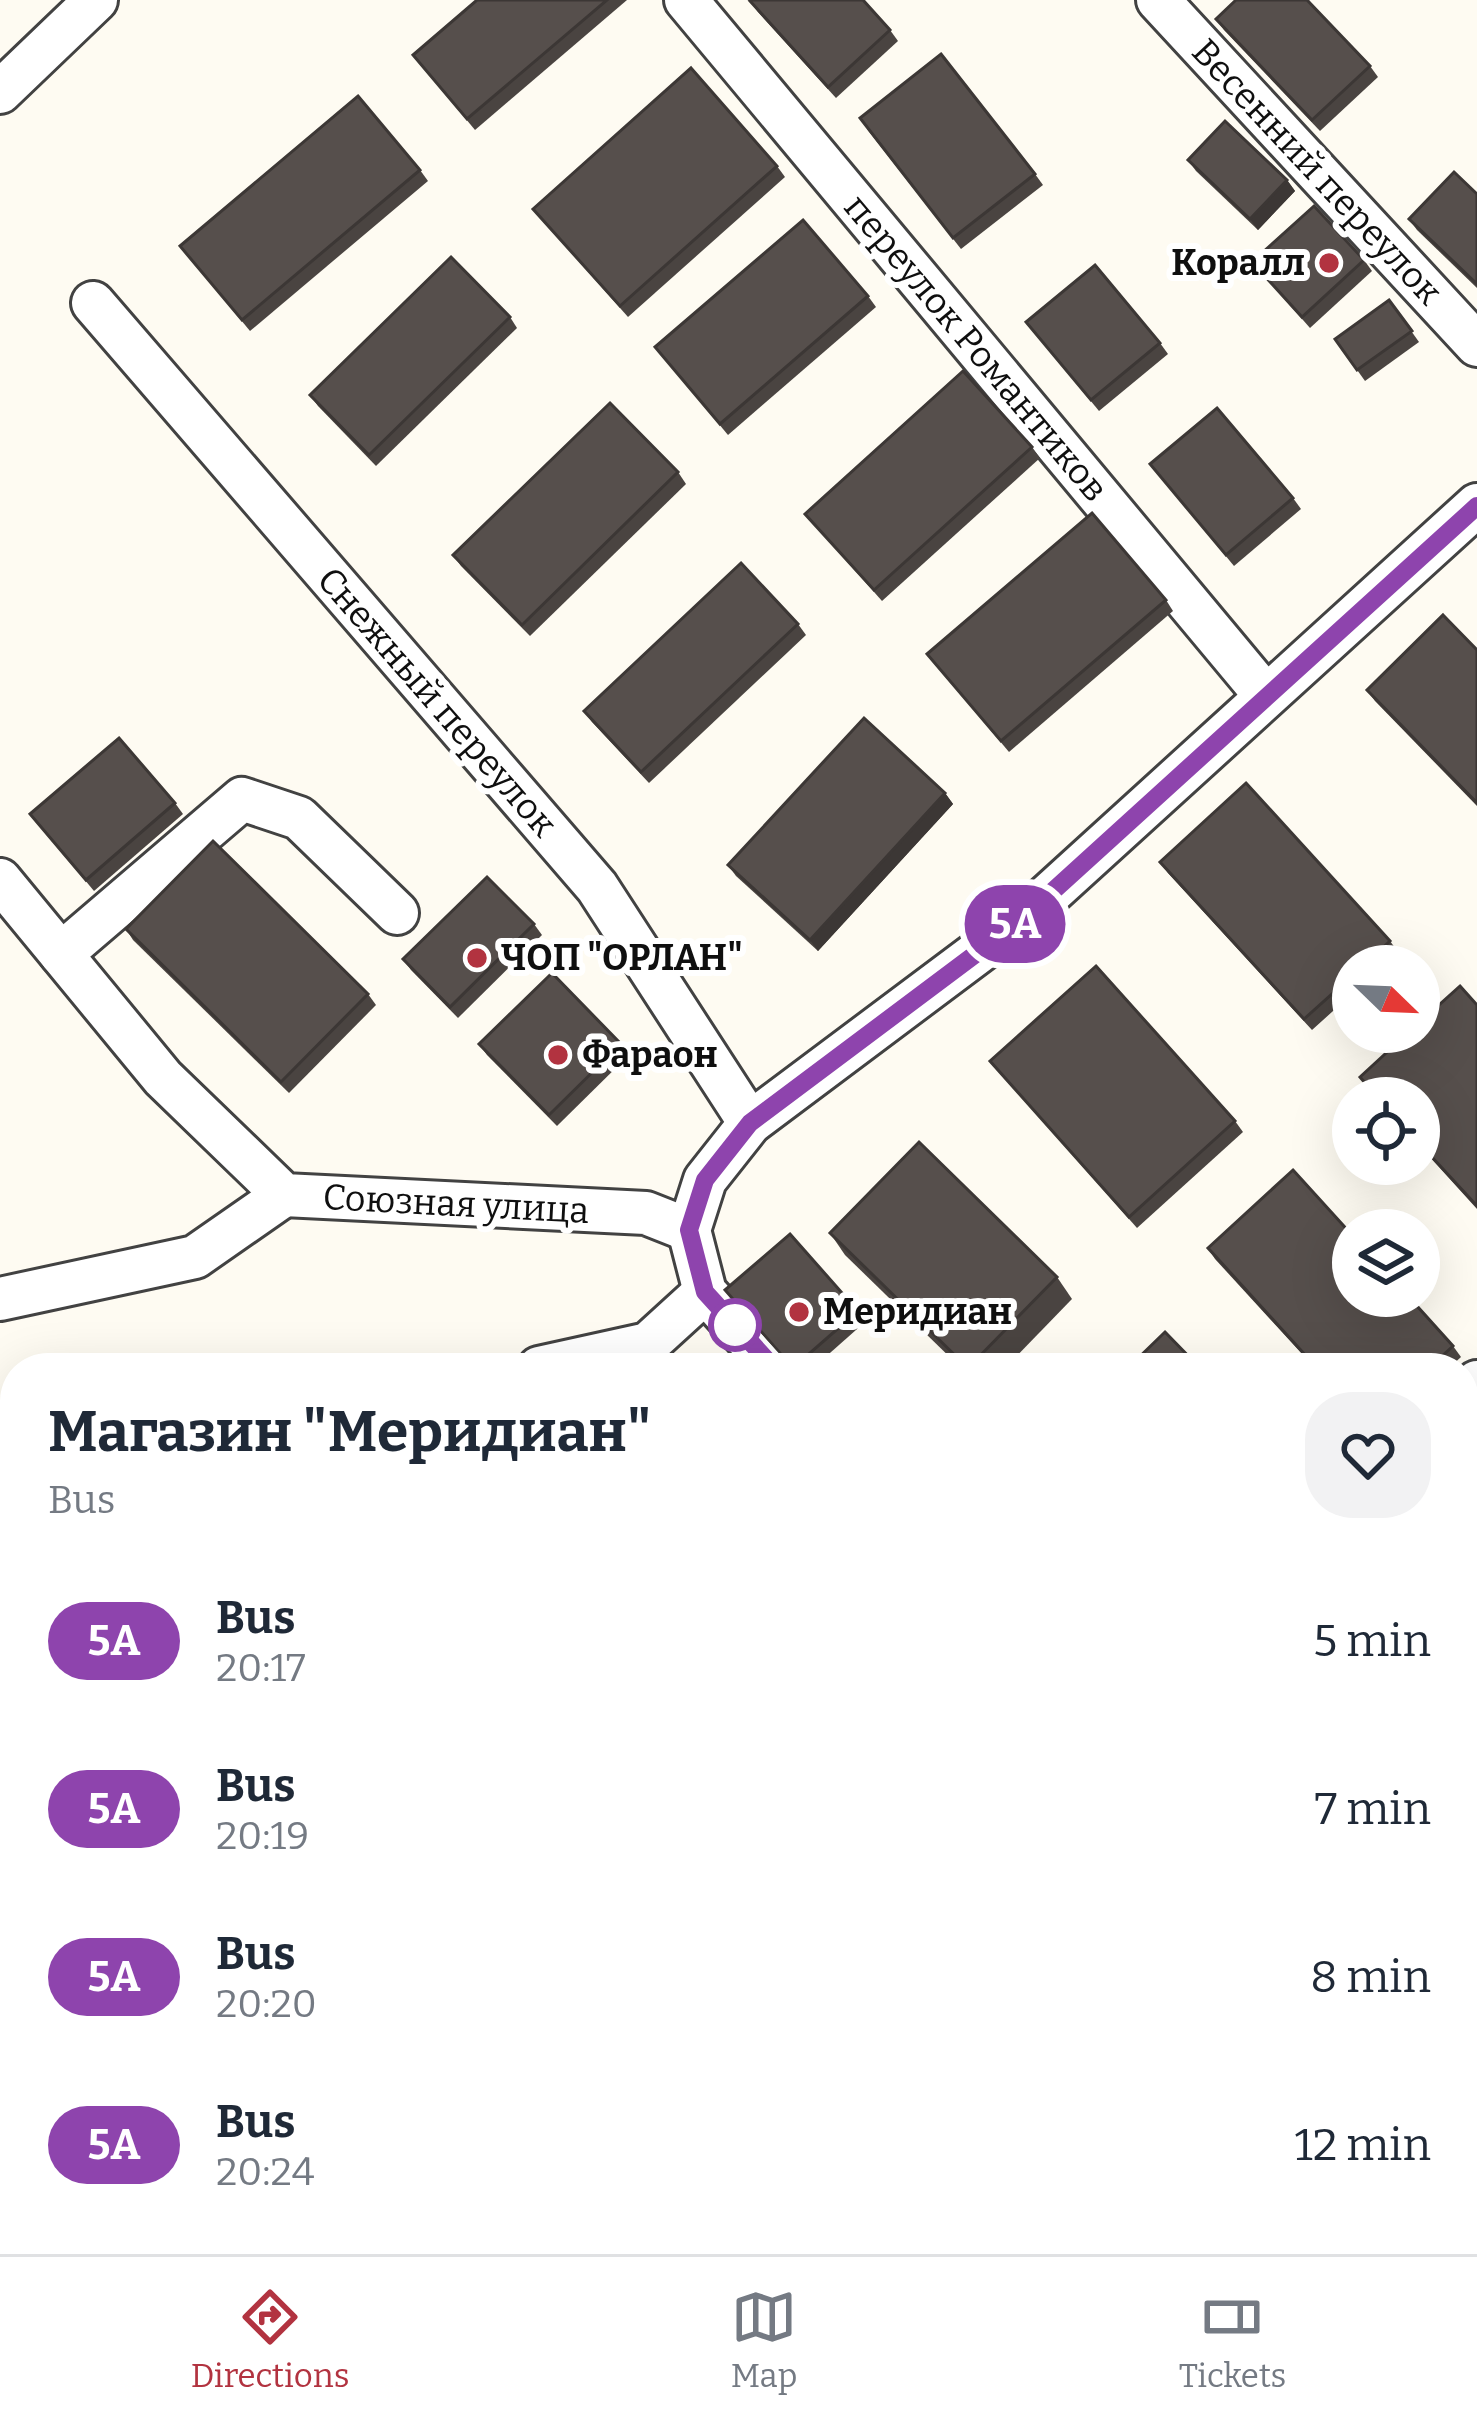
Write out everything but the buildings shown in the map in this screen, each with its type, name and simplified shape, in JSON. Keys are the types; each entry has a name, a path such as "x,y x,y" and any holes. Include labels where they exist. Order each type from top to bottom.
{"street":[{"path":"0,92 96,0"},
{"name":"переулок Романтиков","path":"686,0 1266,696"},
{"name":"Весенний переулок","path":"1158,0 1477,344"},
{"name":"Снежный переулок","path":"93,303 597,887 750,1123"},
{"path":"760,1353 705,1292 689,1230 705,1180 750,1123 1021,920 1477,506"},
{"path":"61,954 242,800 299,818 398,913"},
{"name":"Союзная улица","path":"0,880 163,1078 284,1195 646,1213 689,1230"},
{"path":"0,1299 195,1257 284,1195"},
{"path":"607,1353 648,1344 705,1292"}],"bus line":[{"name":"5А","path":"760,1353 705,1292 689,1230 705,1180 750,1123 1021,920 1477,506"}],"place":[{"name":"Коралл","path":"1329,263"},
{"name":"ЧОП \"ОРЛАН\"","path":"477,958"},
{"name":"Фараон","path":"558,1055"},
{"name":"Меридиан","path":"799,1312"}]}
